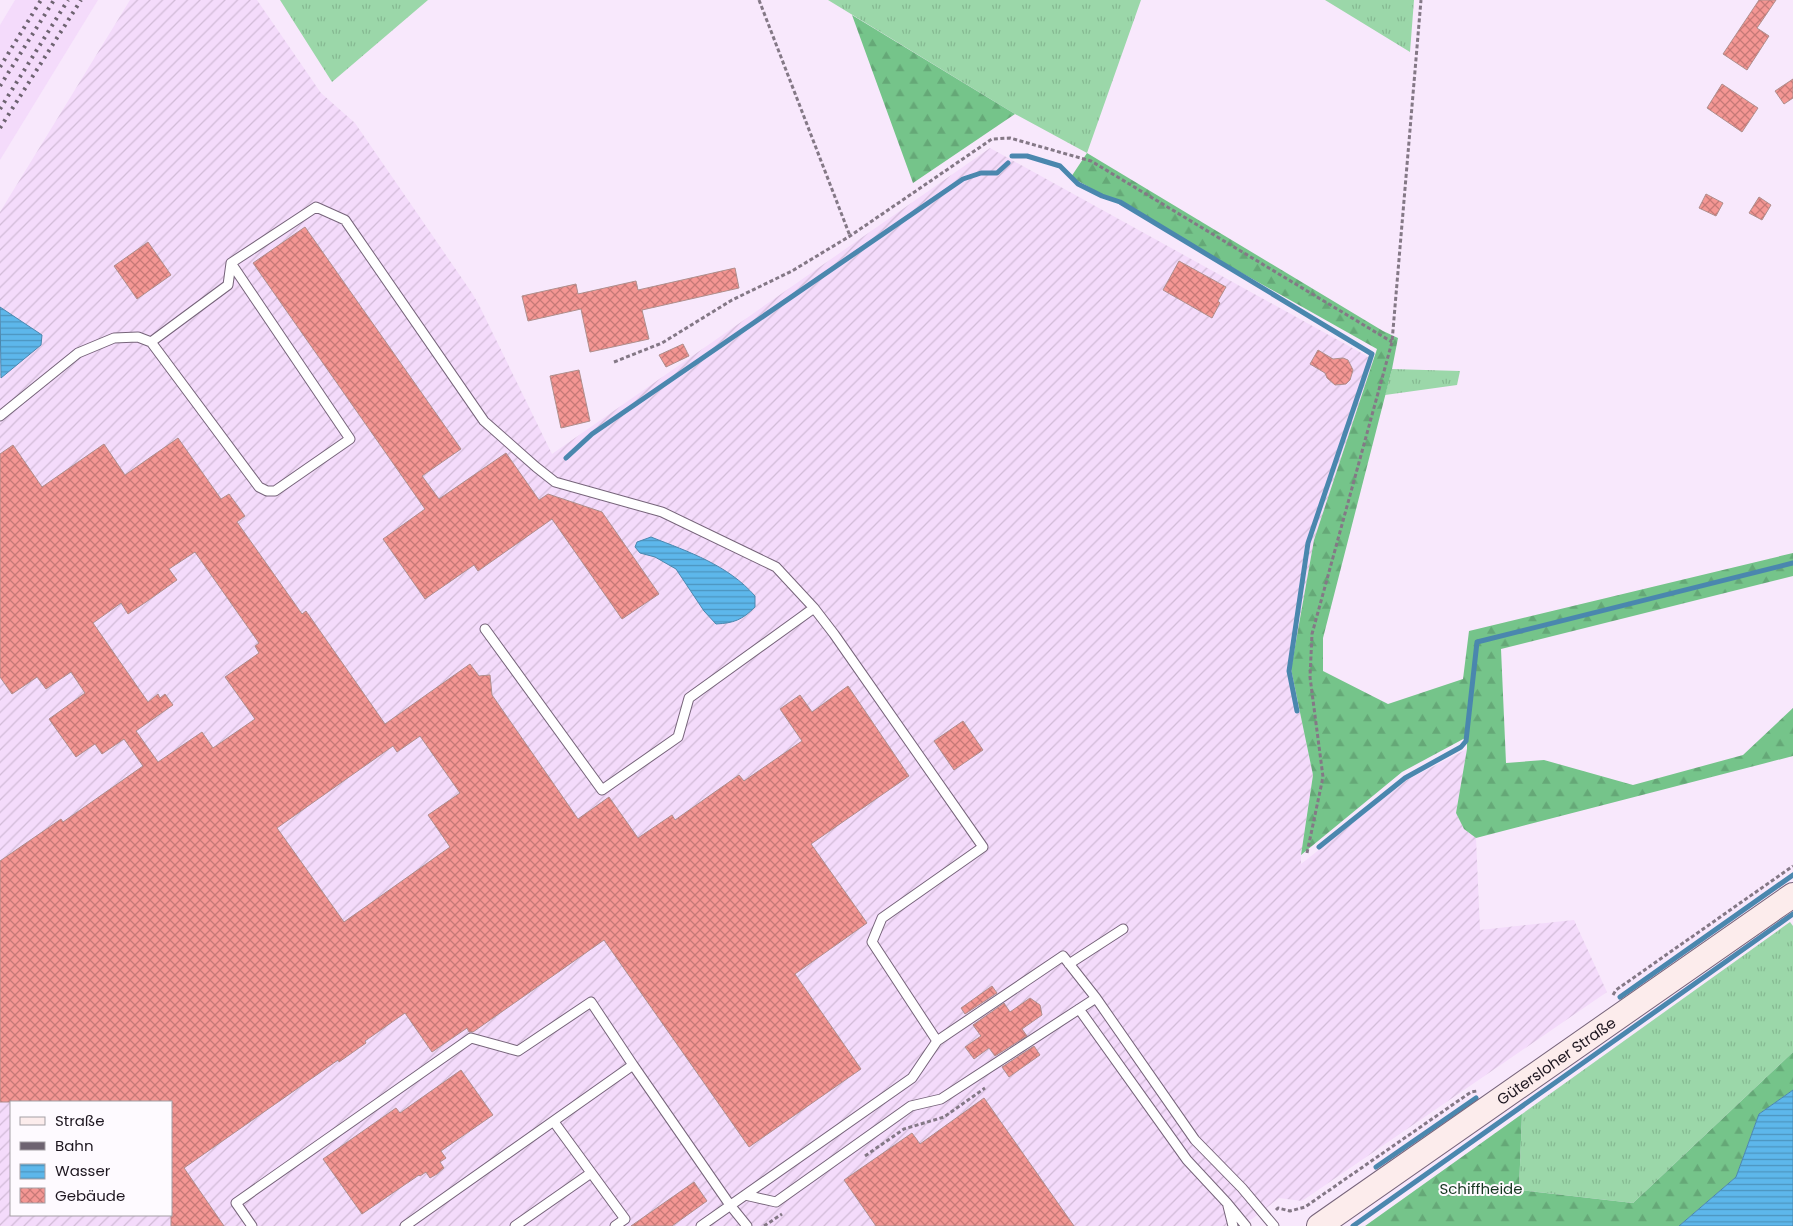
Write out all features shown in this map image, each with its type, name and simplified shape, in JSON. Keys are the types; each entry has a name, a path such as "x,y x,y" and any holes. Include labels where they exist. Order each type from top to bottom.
{"main road":[{"name":"Gütersloher Straße","path":"1319,1226 1793,894"}],"lane":[{"path":"151,342 228,285 231,263 316,207 345,220 484,421 555,482 662,512 776,568 814,608 834,634 983,847 882,918 872,942 938,1041"},
{"path":"0,416 78,353 114,338 138,337 151,342 259,488 266,491 275,491 350,439 231,263"},
{"path":"484,629 602,790 678,737 689,698 814,608"},
{"path":"1069,964 1123,929"},
{"path":"701,1226 912,1078 938,1041 1063,956 1096,998 1195,1140 1242,1188 1274,1226"},
{"path":"745,1195 776,1202 910,1106 941,1099 1096,998"},
{"path":"252,1226 236,1203 471,1038 518,1051 591,1002 730,1205 747,1226"},
{"path":"1079,1009 1187,1160 1228,1203 1246,1226"},
{"path":"406,1226 633,1065"},
{"path":"554,1122 625,1219 615,1226"},
{"path":"515,1226 591,1173"},
{"path":"1228,1203 1234,1226"}],"path":[{"path":"759,0 850,236"},
{"path":"1308,853 1323,777 1310,677 1312,634 1392,342 1421,0"},
{"path":"614,362 662,343 732,300 792,272 850,236 992,139 1010,138 1092,161 1392,342"},
{"path":"858,1161 904,1129 944,1117 986,1088"},
{"path":"764,1226 788,1210"}],"shaded area":[{"path":"15,0 98,0 0,160 0,25"},
{"path":"130,0 257,0 321,93 355,123 472,293 552,454 990,148 1365,355 1373,361 1314,540 1291,669 1313,775 1301,864 1407,780 1467,749 1456,813 1464,829 1476,838 1480,930 1574,920 1607,992 1302,1201 1279,1198 1252,1219 1234,1226 0,1226 0,212"}],"green space":[{"path":"280,0 428,0 332,82"},
{"path":"828,0 1141,0 1087,153 1015,114"},
{"path":"1325,0 1414,0 1410,52"},
{"path":"852,15 1015,114 913,183"},
{"path":"1087,153 1383,331 1398,338 1392,369 1323,638 1323,671 1388,704 1463,679 1469,631 1793,553 1793,576 1501,649 1506,763 1544,760 1633,785 1743,755 1793,708 1793,756 1476,838 1464,829 1456,813 1467,749 1467,737 1402,772 1301,855 1313,775 1291,669 1314,540 1377,349 1071,177"},
{"path":"1392,369 1460,371 1457,385 1385,395"},
{"path":"1790,922 1793,926 1793,1052 1633,1203 1519,1190 1522,1114"},
{"name":"Schiffheide","path":"1793,1052 1793,1090 1759,1114 1736,1177 1679,1226 1365,1226 1522,1114 1519,1190 1633,1203"}],"water":[{"path":"0,307 42,335 41,345 1,378"},
{"path":"651,537 707,560 733,576 755,596 755,607 737,620 716,624 704,611 676,569 655,557 640,553 635,547 637,542"},
{"path":"1793,1090 1793,1226 1679,1226 1736,1177 1759,1114"}],"building":[{"path":"1759,0 1776,0 1757,28 1769,36 1747,70 1723,54"},
{"path":"1793,79 1793,98 1784,104 1775,91"},
{"path":"1722,84 1758,108 1742,132 1707,108"},
{"path":"1706,194 1723,203 1716,216 1699,208"},
{"path":"1759,197 1771,205 1762,220 1749,213"},
{"path":"305,227 461,449 422,476 439,499 506,453 539,500 548,494 602,512 659,594 622,619 552,519 478,571 474,565 425,599 383,539 425,509 253,263"},
{"path":"148,242 171,275 137,299 114,266"},
{"path":"1179,261 1226,287 1218,301 1220,303 1212,318 1163,290"},
{"path":"735,268 739,288 642,310 649,339 590,352 581,309 528,321 522,296 576,284 578,294 636,281 638,290"},
{"path":"683,344 689,356 666,367 659,355"},
{"path":"1318,350 1333,359 1343,358 1348,360 1353,370 1350,380 1346,384 1335,385 1327,378 1325,373 1310,364"},
{"path":"579,370 590,421 561,428 550,376"},
{"path":"178,438 221,499 229,494 245,516 237,522 302,614 306,611 385,724 470,664 479,676 490,675 492,695 578,819 609,797 638,838 672,815 675,820 739,775 744,781 802,741 780,709 800,695 812,712 848,686 909,776 811,844 867,923 795,974 861,1069 749,1147 604,940 473,1032 469,1032 467,1028 432,1052 405,1013 339,1062 338,1060 184,1168 224,1226 171,1226 172,1101 0,1102 0,861 61,819 63,822 143,766 124,739 102,754 95,744 76,757 49,719 85,693 71,672 46,689 37,677 12,694 0,677 0,454 13,445 42,487 104,444 125,475","holes":["195,552 259,643 255,646 259,653 225,677 255,719 213,748 202,732 158,762 136,731 173,705 165,694 160,698 158,694 148,702 93,623 121,603 128,614 146,602 177,580 169,569","420,736 460,793 428,815 450,847 344,922 277,828 393,746 397,752"]},
{"path":"963,721 983,750 954,770 934,741"},
{"path":"992,986 997,993 965,1014 961,1008"},
{"path":"1030,998 1040,1005 1042,1015 1022,1029 1027,1036 995,1056 989,1048 974,1059 965,1047 981,1036 973,1025 1004,1003 1010,1012"},
{"path":"1034,1046 1040,1055 1009,1077 1002,1067"},
{"path":"461,1070 493,1115 441,1151 446,1158 440,1162 444,1168 437,1174 430,1178 426,1172 419,1175 362,1214 323,1159 396,1108 400,1113"},
{"path":"984,1098 1074,1226 876,1226 844,1180 912,1133 920,1144"},
{"path":"694,1182 707,1201 672,1226 631,1226"}],"waterway":[{"path":"1012,156 1027,156 1060,166 1078,184 1102,196 1120,202 1372,354 1308,543 1289,671 1297,711"},
{"path":"566,458 592,434 963,179 981,173 997,173 1008,163"},
{"path":"1319,847 1405,778 1461,747 1466,741 1477,642 1793,563"},
{"path":"1620,997 1793,875"},
{"path":"1353,1226 1793,914"},
{"path":"1376,1167 1476,1098"}],"railway":[{"path":"0,67 41,0"},
{"path":"0,86 54,0"},
{"path":"0,109 68,0"},
{"path":"0,128 81,0"}]}
